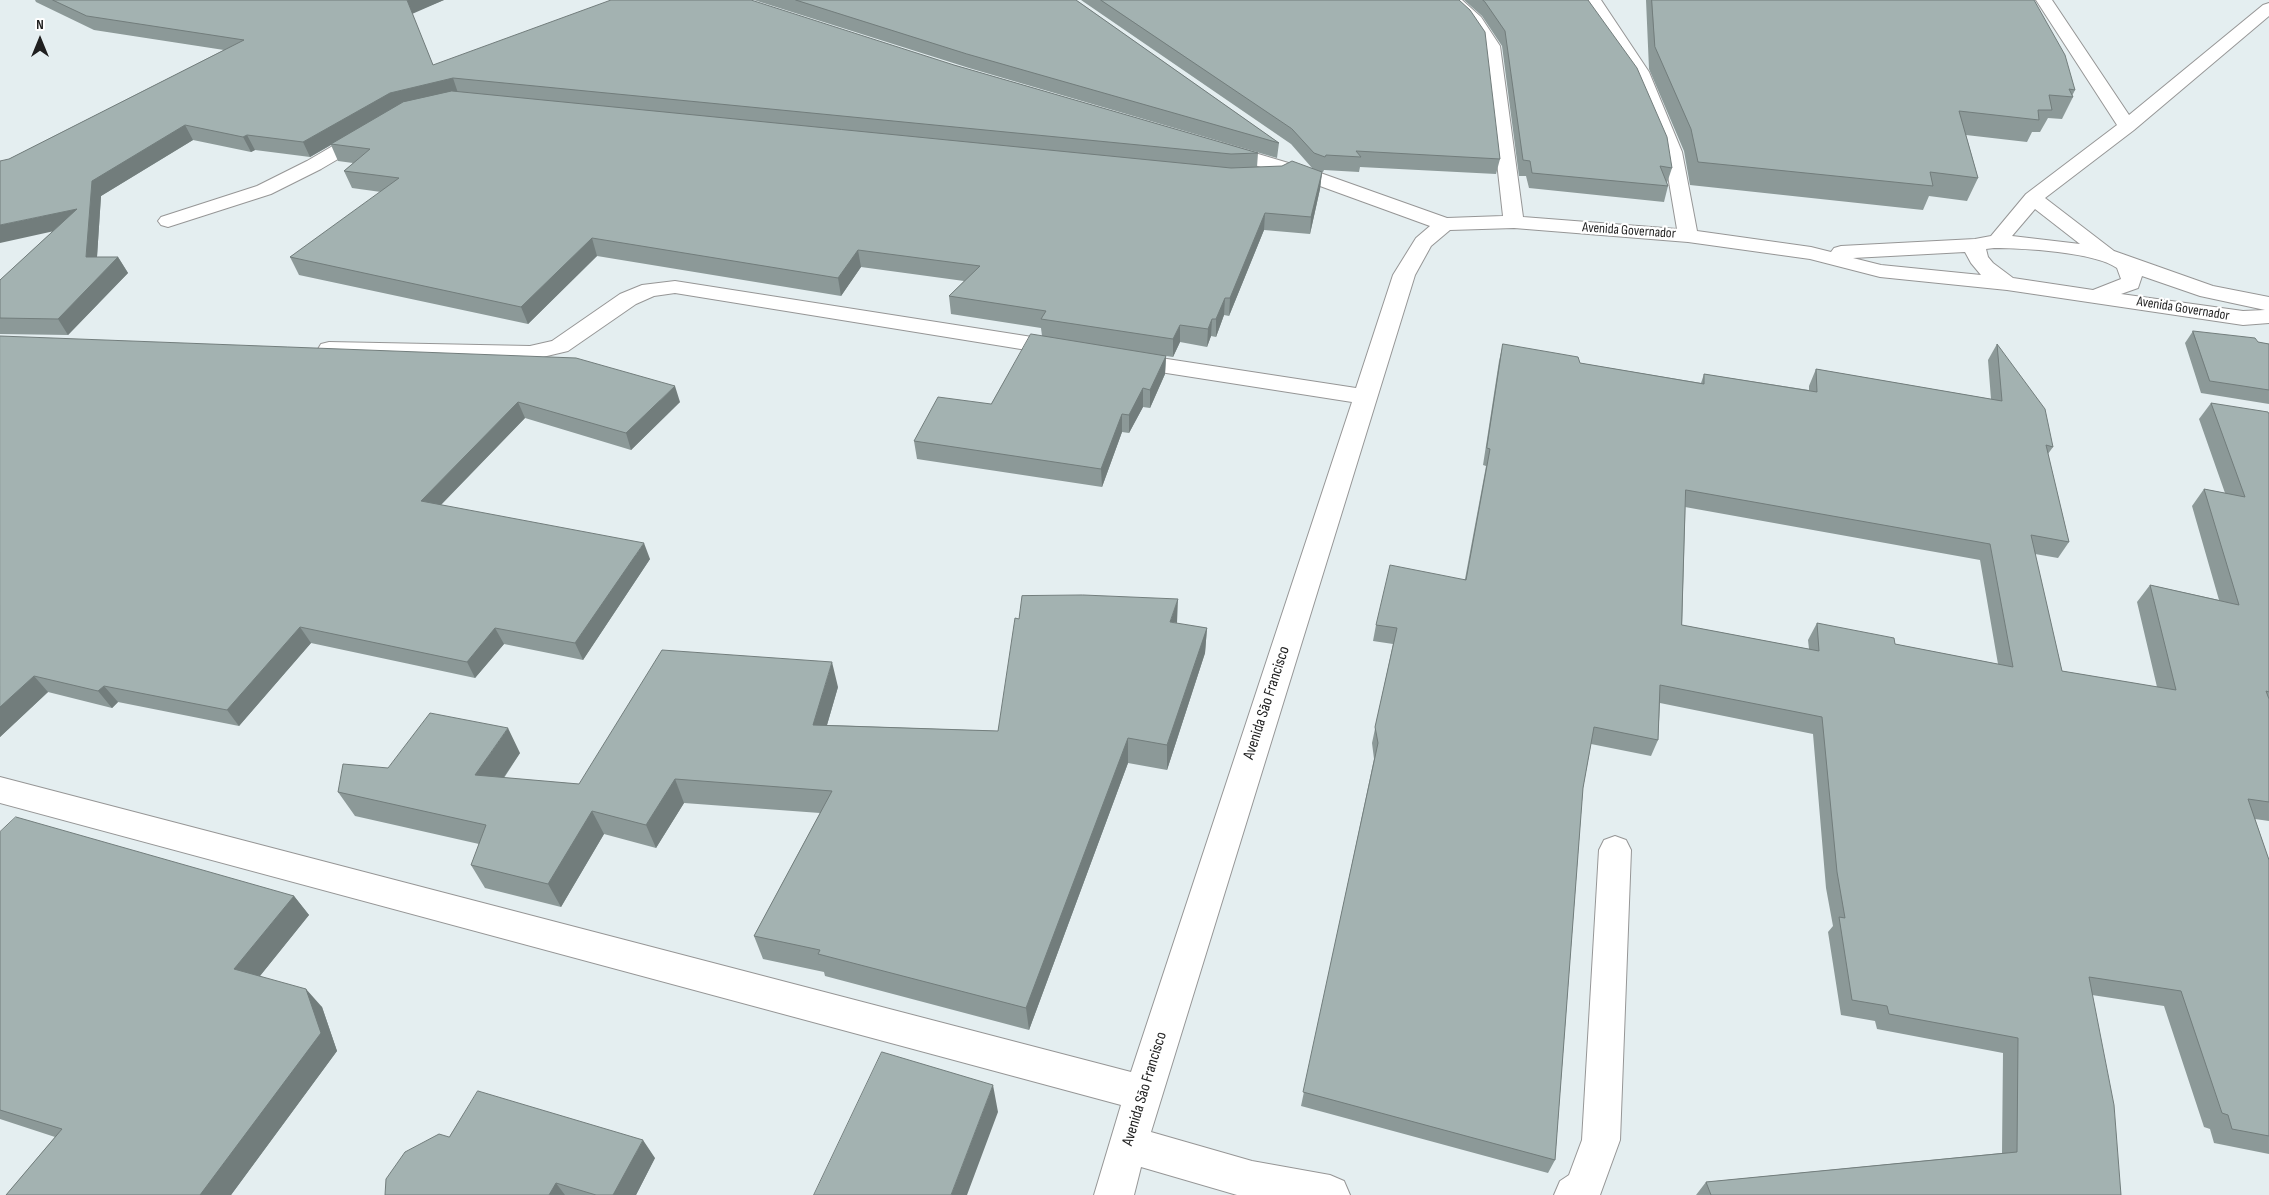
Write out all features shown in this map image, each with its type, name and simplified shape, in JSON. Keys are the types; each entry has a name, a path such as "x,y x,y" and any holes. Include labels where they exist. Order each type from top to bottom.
{"street":[{"path":"1452,0 1475,20 1492,46 1514,222"},
{"path":"1593,0 1640,72 1673,152 1688,236"},
{"path":"2044,0 2127,126"},
{"path":"1997,242 2033,198 2127,126 2269,8"},
{"path":"168,221 264,190 314,165 379,128"},
{"path":"1203,144 1305,174 1445,224"},
{"path":"1283,150 1305,174"},
{"path":"1249,176 1305,174"},
{"path":"2033,198 2131,270 2133,278 2130,284 2097,296"},
{"name":"Avenida Governador","path":"1445,224 1514,222 1688,236 1811,253 1880,271 2007,284 2035,290 2097,296 2244,318 2269,316"},
{"name":"Avenida São Francisco","path":"1114,1195 1144,1093 1404,275 1424,242 1445,224"},
{"name":"Avenida Governador","path":"1811,253 1974,246 1997,242 2116,259 2208,290 2269,304"},
{"path":"1974,246 1974,252 1982,264 2007,284"},
{"path":"310,349 530,353 560,346 628,299 650,290 675,287 1364,397"},
{"path":"0,790 1144,1093"},
{"path":"1574,1195 1583,1188 1601,1140 1615,850"},
{"path":"1128,1144 1252,1180 1330,1195"}],"building":[{"path":"53,0 407,0 433,65 611,0 751,0 954,65 1258,153 1231,154 453,78 390,93 303,142 247,135 243,137 185,125 92,181 86,257 118,257 58,319 0,318 0,280 77,209 0,225 0,161 9,159 244,40 87,16"},
{"path":"796,0 1076,0 1279,143 967,54"},
{"path":"1101,0 1459,0 1470,10 1485,32 1500,159 1356,151 1361,157 1326,155 1325,157 1314,153 1292,129"},
{"path":"1483,0 1588,0 1637,68 1667,137 1672,168 1660,166 1668,186 1532,173 1530,161 1523,160 1505,31"},
{"path":"1652,0 2034,0 2065,55 2075,90 2069,89 2073,97 2049,95 2052,110 2038,110 2039,120 1959,111 1978,178 1930,172 1933,186 1698,162 1691,129 1655,47"},
{"path":"452,91 1231,168 1282,166 1292,161 1322,172 1311,217 1265,213 1230,298 1225,298 1216,319 1212,319 1208,329 1180,325 1173,339 1041,319 1046,311 949,296 980,266 858,250 838,278 592,238 521,307 290,257 399,178 344,171 370,149 331,144 403,102"},
{"path":"2193,331 2255,338 2258,342 2269,344 2269,390 2210,381"},
{"path":"1031,334 1166,356 1150,390 1143,388 1129,415 1122,414 1101,469 914,441 938,397 991,404"},
{"path":"0,336 576,358 675,386 626,433 518,402 421,501 644,543 575,643 495,628 467,662 300,627 227,710 104,686 98,691 34,676 0,707"},
{"path":"1503,344 1578,357 1580,363 1704,384 1704,374 1817,392 1816,369 2002,401 1997,344 2045,409 2053,447 2046,445 2069,542 2031,535 2062,671 2176,690 2150,585 2239,605 2204,489 2245,497 2211,403 2268,412 2269,692 2266,691 2269,699 2269,802 2248,799 2269,860 2269,1136 2232,1129 2228,1115 2222,1113 2181,991 2089,977 2114,1105 2121,1195 1711,1195 1706,1182 2017,1152 2018,1038 1889,1014 1887,1006 1852,1000 1839,917 1845,918 1837,872 1822,717 1660,685 1658,740 1594,727 1583,788 1555,1160 1303,1092 1378,743 1375,727 1397,628 1376,625 1390,565 1466,580 1490,449 1487,448","holes":["1686,490 1990,544 2013,667 1895,644 1894,638 1817,623 1819,651 1682,625"]},
{"path":"1083,595 1178,599 1170,622 1207,628 1167,745 1128,738 1026,1008 818,954 820,950 754,936 832,791 675,779 646,825 592,811 548,884 471,865 486,825 338,792 343,764 388,768 430,713 508,728 475,775 579,784 662,650 832,662 813,725 998,731 1015,618 1019,619 1022,596"},
{"path":"16,817 294,896 234,969 306,989 321,1033 200,1195 6,1195 62,1129 0,1110 0,832"},
{"path":"882,1052 993,1085 951,1195 814,1195"},
{"path":"478,1091 643,1140 613,1195 596,1195 556,1183 549,1195 385,1195 386,1179 405,1152 439,1134 449,1137"}]}
